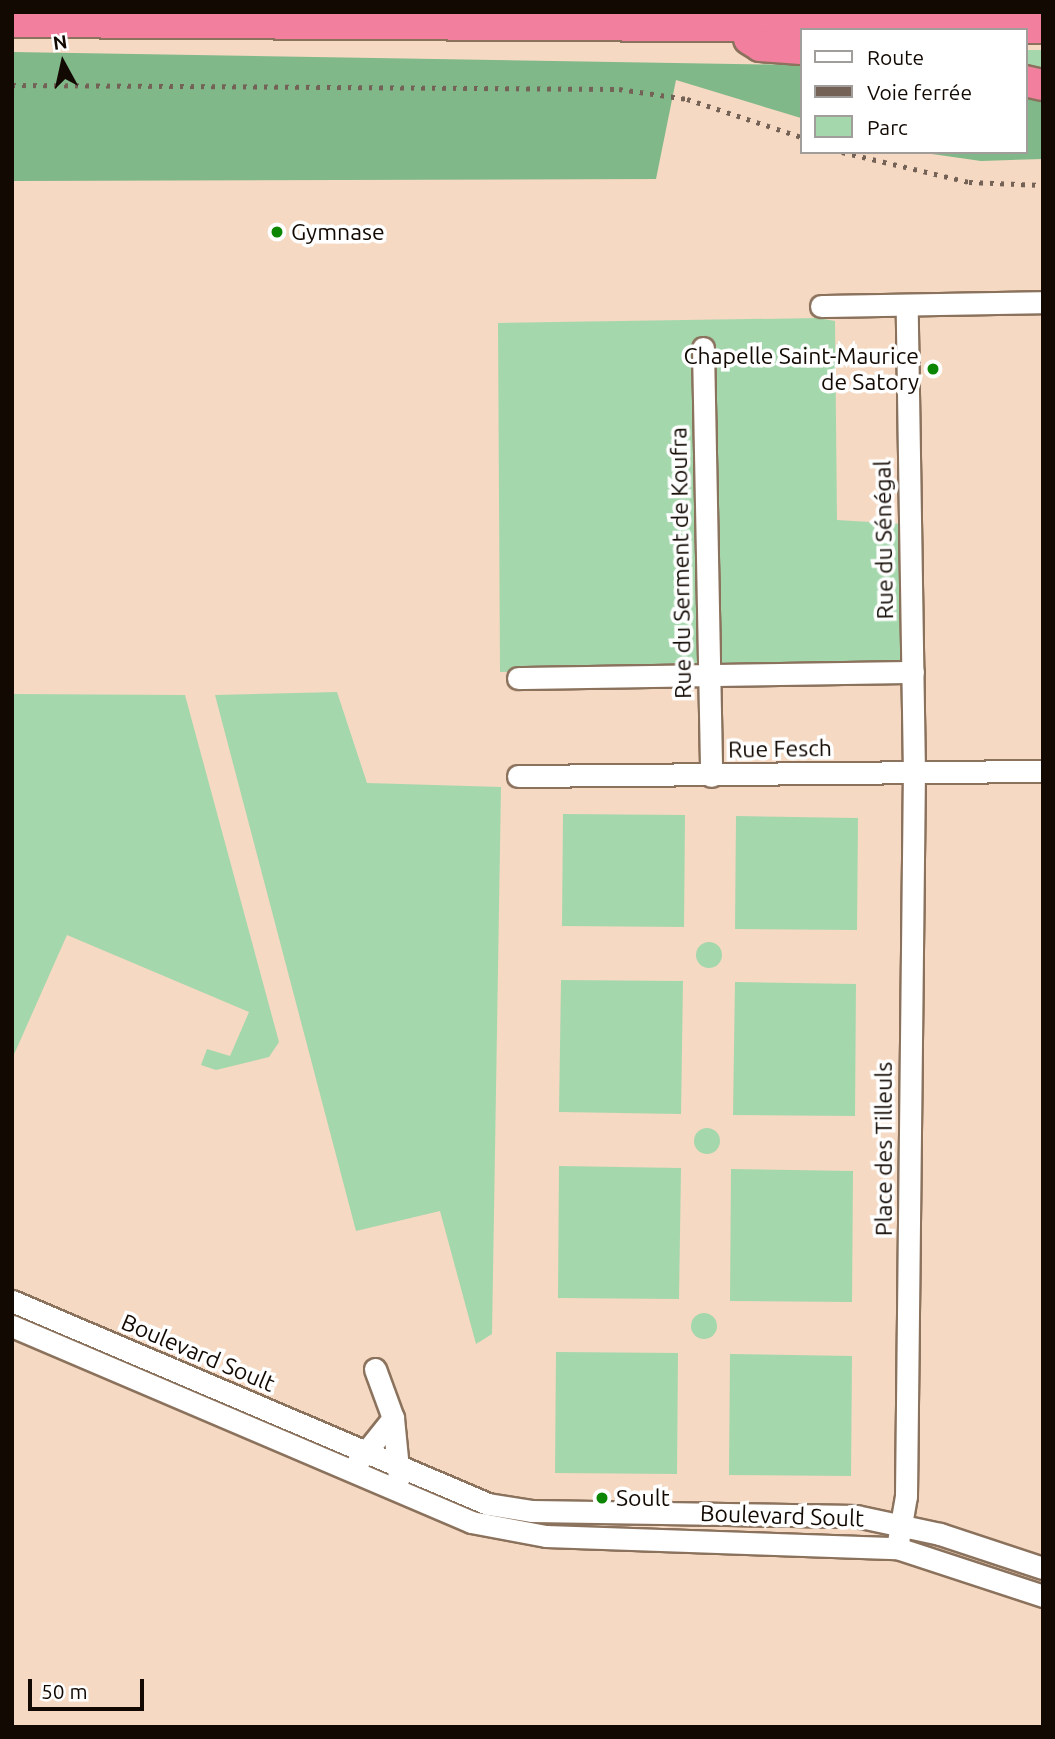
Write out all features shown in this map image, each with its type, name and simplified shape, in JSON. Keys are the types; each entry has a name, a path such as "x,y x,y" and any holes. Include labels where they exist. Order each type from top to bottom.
{"highway":[{"path":"12,22 1043,28"},
{"path":"732,27 760,46 800,49"}],"street":[{"path":"821,306 1043,302"},
{"name":"Rue du Sénégal","path":"906,305 914,774"},
{"name":"Rue du Serment de Koufra","path":"703,348 711,776"},
{"path":"518,678 912,672"},
{"name":"Rue Fesch","path":"518,776 1043,771"},
{"name":"Place des Tilleuls","path":"897,1548 903,1524 914,774"},
{"name":"Boulevard Soult","path":"12,1301 402,1470 488,1504 532,1511 755,1514 903,1524 1043,1568"},
{"name":"Boulevard Soult","path":"12,1326 357,1475 509,1532 755,1540 897,1548 1043,1596"},
{"path":"375,1369 393,1419 402,1470 394,1490"},
{"path":"357,1475 363,1453 393,1419"},
{"path":"755,1514 755,1540"}],"green space":[{"path":"1027,50 1043,50 1043,77 1027,73"},
{"path":"12,52 800,65 800,118 676,80 656,179 12,181"},
{"path":"1027,96 1043,99 1043,159 981,161 932,154 1027,154"},
{"path":"818,318 835,321 837,520 903,524 905,665 500,672 498,323"},
{"path":"337,692 367,783 501,787 492,1334 476,1344 440,1211 356,1231 215,695"},
{"path":"12,694 185,695 279,1042 269,1057 216,1070 201,1065 207,1049 230,1056 249,1012 67,935 12,1059"},
{"path":"563,814 685,815 684,927 562,926"},
{"path":"736,816 858,818 857,930 735,929"},
{"path":"709,942 718,946 722,955 718,964 709,968 700,964 696,955 700,946"},
{"path":"561,980 683,981 681,1114 559,1112"},
{"path":"735,982 856,984 855,1116 733,1115"},
{"path":"707,1128 716,1132 720,1141 716,1150 707,1154 698,1150 694,1141 698,1132"},
{"path":"559,1166 681,1168 679,1299 558,1298"},
{"path":"731,1169 853,1171 852,1302 730,1301"},
{"path":"704,1313 713,1317 717,1326 713,1335 704,1339 695,1335 691,1326 695,1317"},
{"path":"556,1352 678,1353 677,1474 555,1473"},
{"path":"730,1354 852,1356 851,1476 729,1475"}],"railway":[{"path":"12,85 619,89 687,99 800,137"},
{"path":"850,154 969,182 1043,185"}],"place":[{"name":"Gymnase","path":"277,232"},
{"name":"Chapelle Saint-Maurice de Satory","path":"933,369"},
{"name":"Soult","path":"602,1498"}]}
